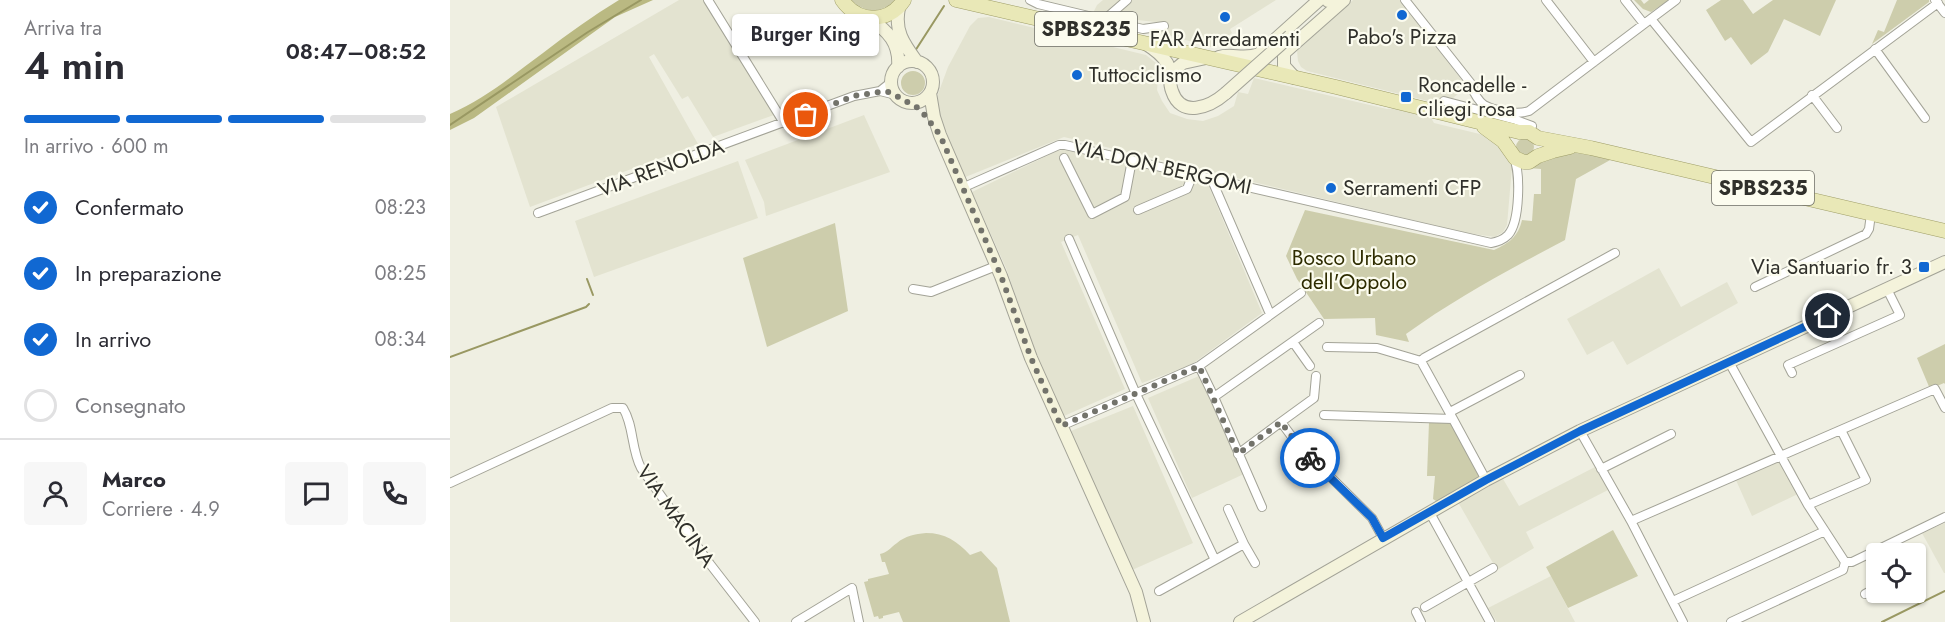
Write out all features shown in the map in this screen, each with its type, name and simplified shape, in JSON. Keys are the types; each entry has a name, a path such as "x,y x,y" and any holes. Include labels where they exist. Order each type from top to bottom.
{"main road":[{"path":"842,0 854,13 869,18 882,17 904,2"},
{"name":"SPBS235","path":"960,1 1142,38 1209,58"},
{"path":"1209,58 1474,122 1519,132 1535,132 1541,147 1536,158 1529,162 1519,161 1495,134 1474,122"},
{"path":"1511,153 1510,142 1519,132"},
{"name":"SPBS235","path":"1535,132 1586,147 1945,231"},
{"name":"SPBS235","path":"1536,158 1566,147 1586,147"}],"street":[{"path":"708,0 784,123"},
{"path":"1030,0 1104,20 1142,38 1166,60 1171,73 1171,89 1174,97 1181,104 1202,108 1215,103 1329,0"},
{"path":"1104,20 1127,0"},
{"path":"1171,73 1183,63 1225,55 1247,58 1258,54 1319,0"},
{"path":"1295,78 1284,66 1284,53 1344,0"},
{"path":"1405,0 1470,84 1488,102 1516,110 1531,110"},
{"path":"1546,0 1594,62"},
{"path":"1625,0 1648,21 1751,142 1936,2 1945,13"},
{"path":"1535,132 1528,119 1531,110 1676,0"},
{"path":"904,2 896,24 917,62"},
{"path":"869,18 882,27 894,40 898,49 898,67 890,83 880,91"},
{"path":"1142,38 1164,26"},
{"path":"1875,50 1925,118"},
{"path":"898,67 917,62 924,65 931,73 933,83 930,93 940,135 996,266 1031,358 1136,592 1144,622"},
{"path":"892,79 892,88 903,101 919,102 930,93"},
{"name":"VIA RENOLDA","path":"538,213 854,96 880,91 896,95"},
{"path":"1812,95 1837,128"},
{"path":"1444,101 1516,120 1535,132"},
{"path":"912,103 927,116 940,135"},
{"name":"VIA DON BERGOMI","path":"962,188 1059,145 1072,146 1491,243 1498,242 1508,235 1514,222 1518,179"},
{"path":"1511,153 1516,162 1518,179"},
{"path":"1064,158 1092,214 1125,198 1132,160"},
{"path":"1518,179 1527,164 1536,158"},
{"path":"1138,210 1187,189 1193,174"},
{"path":"1211,178 1270,314"},
{"path":"1755,287 1866,234 1871,214"},
{"path":"1069,239 1136,394 1215,560"},
{"path":"1421,361 1615,253"},
{"path":"1240,622 1486,480 1580,431 1945,262"},
{"path":"914,290 931,292 996,266"},
{"path":"1792,373 1788,365 1900,315 1887,289"},
{"path":"1061,426 1199,366 1301,293"},
{"path":"1214,397 1319,323"},
{"path":"1293,342 1310,366"},
{"path":"1327,347 1377,348 1421,361 1486,480"},
{"path":"1730,362 1808,506 1845,562 1843,570 1731,622"},
{"path":"1199,366 1262,507"},
{"path":"1324,415 1452,415 1521,375"},
{"path":"1238,454 1314,398 1316,376"},
{"path":"1631,521 1935,389 1945,408"},
{"name":"VIA MACINA","path":"450,483 612,408 623,408 628,419 635,457 641,468 755,622"},
{"path":"1281,422 1302,450 1372,518 1383,538"},
{"path":"1808,506 1866,480 1841,430"},
{"path":"1580,431 1631,521 1683,622"},
{"path":"1601,470 1671,434"},
{"path":"1228,509 1244,544 1256,563"},
{"path":"1430,513 1490,622"},
{"path":"1898,543 1945,517"},
{"path":"1673,601 1825,531"},
{"path":"1159,591 1244,544"},
{"path":"1845,562 1866,557"},
{"path":"1425,607 1493,568"},
{"path":"796,622 852,588 860,622"},
{"path":"1416,612 1421,622"}],"shaded area":[{"path":"619,0 653,0 615,17 474,118 450,130 450,114 487,94"},
{"path":"679,0 703,0 774,115 713,137 688,96 682,99 654,54 649,57 698,144 530,207 496,107"},
{"path":"1103,0 1276,0 1230,29 1232,33 1211,47 1160,33 1165,23 1092,15 1097,5"},
{"path":"1353,0 1400,0 1467,87 1444,105 1307,71 1301,67 1297,51"},
{"path":"989,17 1146,55 1156,63 1157,90 1162,101 1170,113 1187,119 1203,121 1218,116 1234,106 1238,92 1248,94 1254,78 1387,109 1395,108 1430,116 1434,123 1488,136 1500,147 1512,167 1507,225 1503,232 1495,237 1467,233 1064,137 963,178 943,130 937,105 938,94 948,67 970,26 978,18"},
{"path":"864,115 890,172 766,216 764,202 745,160"},
{"path":"1068,149 1207,182 1262,313 1191,365 1142,383 1078,235 1061,242 1125,389 1064,416 1038,360 1006,268 972,192 1057,151"},
{"path":"738,161 758,218 594,277 575,221"},
{"path":"1659,268 1681,307 1727,282 1738,303 1627,365 1613,341 1587,355 1567,319"},
{"path":"1199,376 1244,474 1192,498 1148,398"},
{"path":"1133,406 1193,543 1132,570 1071,431"},
{"path":"1779,458 1798,494 1752,516 1735,478"},
{"path":"1595,467 1608,490 1526,532 1534,548 1497,570 1458,502 1503,479 1519,506"},
{"path":"1945,523 1945,573 1944,573 1922,533"},
{"path":"1551,576 1575,622 1497,622 1488,608"}],"green space":[{"path":"851,0 895,0 884,8 873,10 862,7"},
{"path":"1634,0 1641,0 1644,4 1649,0 1669,0 1651,12 1643,9"},
{"path":"1721,0 1743,0 1753,14 1773,0 1836,0 1820,36 1784,19 1768,52 1751,65 1731,37 1725,41 1706,10"},
{"path":"1897,0 1929,0 1929,2 1872,44 1878,30 1884,32"},
{"path":"913,71 918,72 924,78 924,88 918,94 913,95 908,94 902,88 901,83 902,78 908,72"},
{"path":"1521,138 1529,138 1534,143 1532,154 1521,156 1516,151 1516,143"},
{"name":"Bosco Urbano dell'Oppolo","path":"1568,150 1612,159 1576,179 1565,240 1444,308 1406,334 1409,342 1376,335 1375,318 1324,319 1297,279 1286,256 1305,210 1494,250 1512,239 1522,220 1532,221 1534,194 1541,194 1541,169 1528,168"},
{"path":"835,223 848,311 767,347 743,258"},
{"path":"1945,344 1945,384 1930,389 1917,358"},
{"path":"1429,422 1453,423 1482,479 1439,503 1433,499 1435,476 1427,476"},
{"path":"1613,530 1638,576 1568,608 1546,567"},
{"path":"926,533 939,534 950,539 970,555 981,551 997,568 1010,622 903,622 899,612 879,619 878,616 874,617 864,582 889,574 880,554 907,537"}],"waterway":[{"path":"450,125 588,32 641,0"},
{"path":"915,51 944,6"},
{"path":"587,279 593,295"},
{"path":"450,357 589,304"},
{"path":"1882,622 1945,591"}],"way so far":[{"path":"806,115 854,96 880,91 891,93 903,101 912,103 927,116 940,135 1001,276 1031,358 1061,426 1199,366 1238,454 1281,422 1310,458"}],"place":[{"name":"Pabo's Pizza","path":"1402,15"},
{"name":"FAR Arredamenti","path":"1225,17"},
{"name":"Tuttociclismo","path":"1077,75"},
{"name":"Roncadelle - ciliegi rosa","path":"1406,97"},
{"name":"Burger King","path":"806,115"},
{"name":"Serramenti CFP","path":"1331,188"},
{"name":"Via Santuario fr. 3","path":"1924,267"}],"route":[{"path":"1310,458 1372,518 1383,538 1486,480 1580,431 1828,316"}]}
